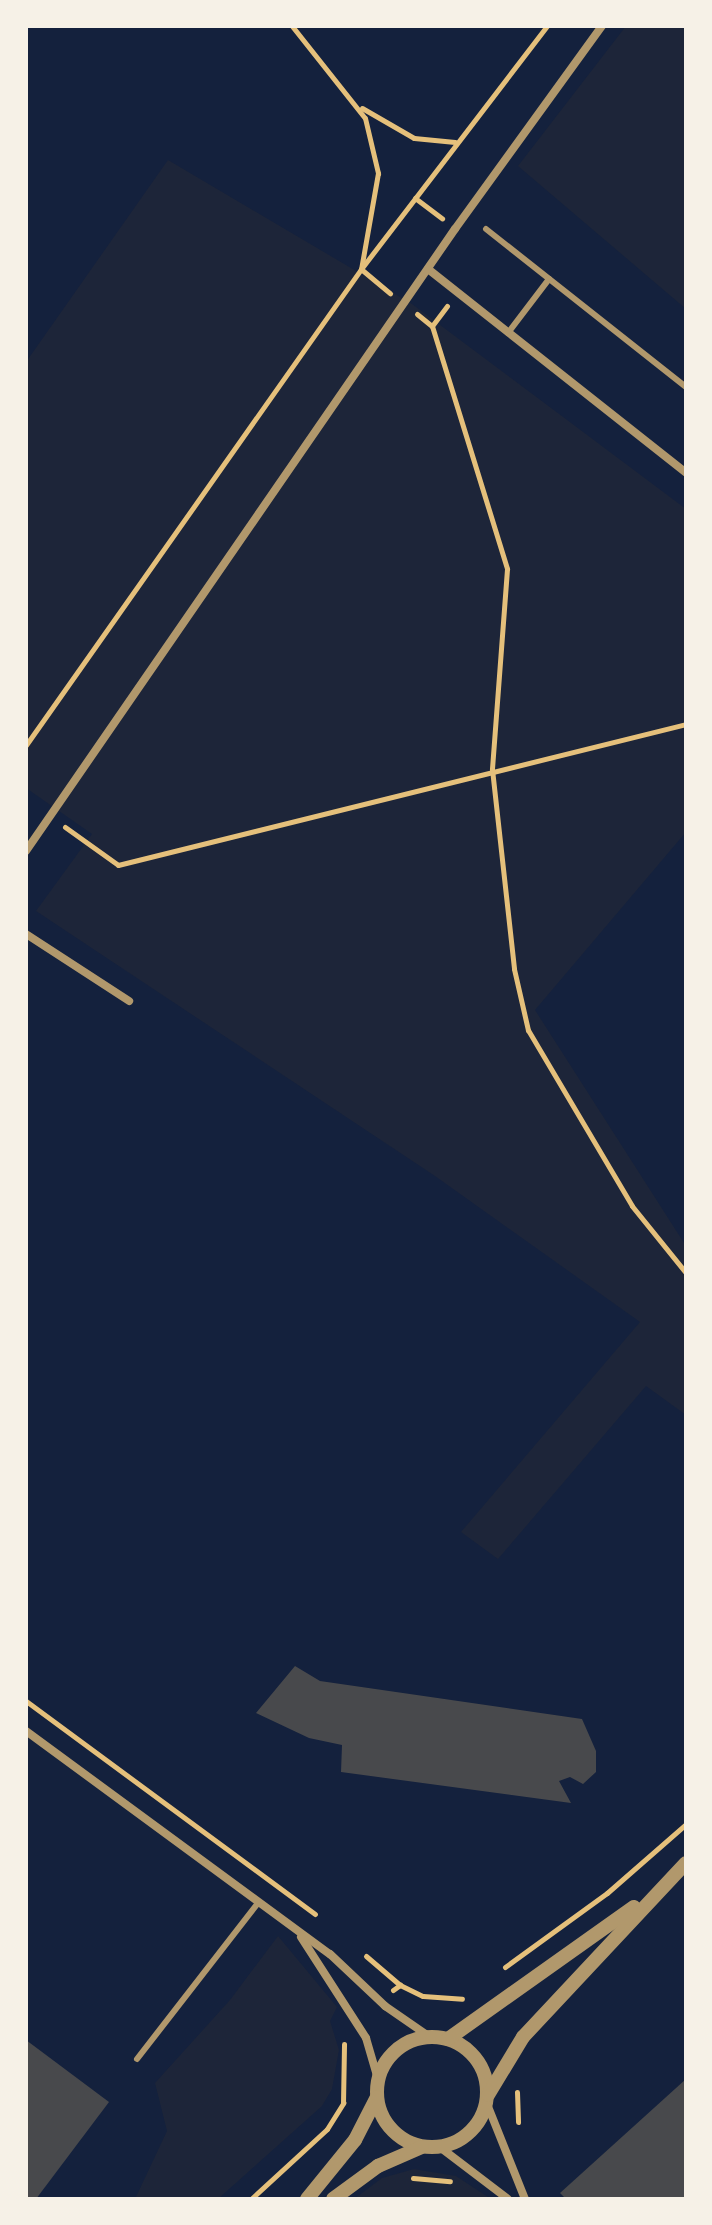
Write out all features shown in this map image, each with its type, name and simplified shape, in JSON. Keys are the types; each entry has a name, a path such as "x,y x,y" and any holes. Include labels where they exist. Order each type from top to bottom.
{"street":[{"path":"26,851 455,229 602,26"},
{"path":"428,269 686,473"},
{"path":"26,934 129,1001"},
{"path":"26,1731 301,1937 338,1960 379,1999 430,2037"},
{"path":"377,2097 391,2130 422,2147 441,2148 471,2133 523,2037 647,1898 686,1863"},
{"path":"448,2039 647,1898"},
{"path":"301,1937 355,2020 369,2046 378,2079 377,2097 355,2140 307,2199"},
{"path":"378,2079 397,2049 430,2037 448,2039 477,2060 488,2100 525,2199"},
{"path":"333,2199 378,2166 422,2147"},
{"path":"441,2148 508,2199"}],"lane":[{"path":"486,229 686,387"},
{"path":"508,333 549,279"},
{"path":"137,2059 258,1903"}],"path":[{"path":"292,26 358,104 371,133 378,173 361,269"},
{"path":"26,745 361,269 547,26"},
{"path":"358,104 414,138 456,142"},
{"path":"415,198 455,229"},
{"path":"361,269 432,326 507,569 492,769 514,969 528,1030 632,1206 686,1273"},
{"path":"432,326 457,293"},
{"path":"50,816 118,865 492,769 686,724"},
{"path":"492,1976 607,1893 686,1824"},
{"path":"379,1999 400,1985 441,1999 463,1999 472,1993"},
{"path":"251,2199 327,2129 343,2103 341,2035 355,2020"}],"shaded area":[{"path":"626,26 686,26 686,309 518,166"},
{"path":"168,160 412,304 686,509 686,832 535,1010 686,1246 686,1415 646,1386 498,1559 461,1532 640,1322 435,1176 36,911 92,834 26,788 26,362"},
{"path":"278,1936 337,2007 330,2021 339,2050 332,2089 322,2106 218,2199 135,2199 167,2131 155,2083 230,2000"},
{"path":"414,2169 456,2176 491,2199 354,2199 382,2178"}],"building":[{"path":"295,1666 320,1681 582,1719 596,1751 596,1772 583,1784 570,1777 559,1781 571,1803 341,1772 342,1745 309,1738 256,1713"},
{"path":"26,2040 109,2102 36,2199 26,2199"},
{"path":"686,2079 686,2199 566,2199 560,2193"}]}
